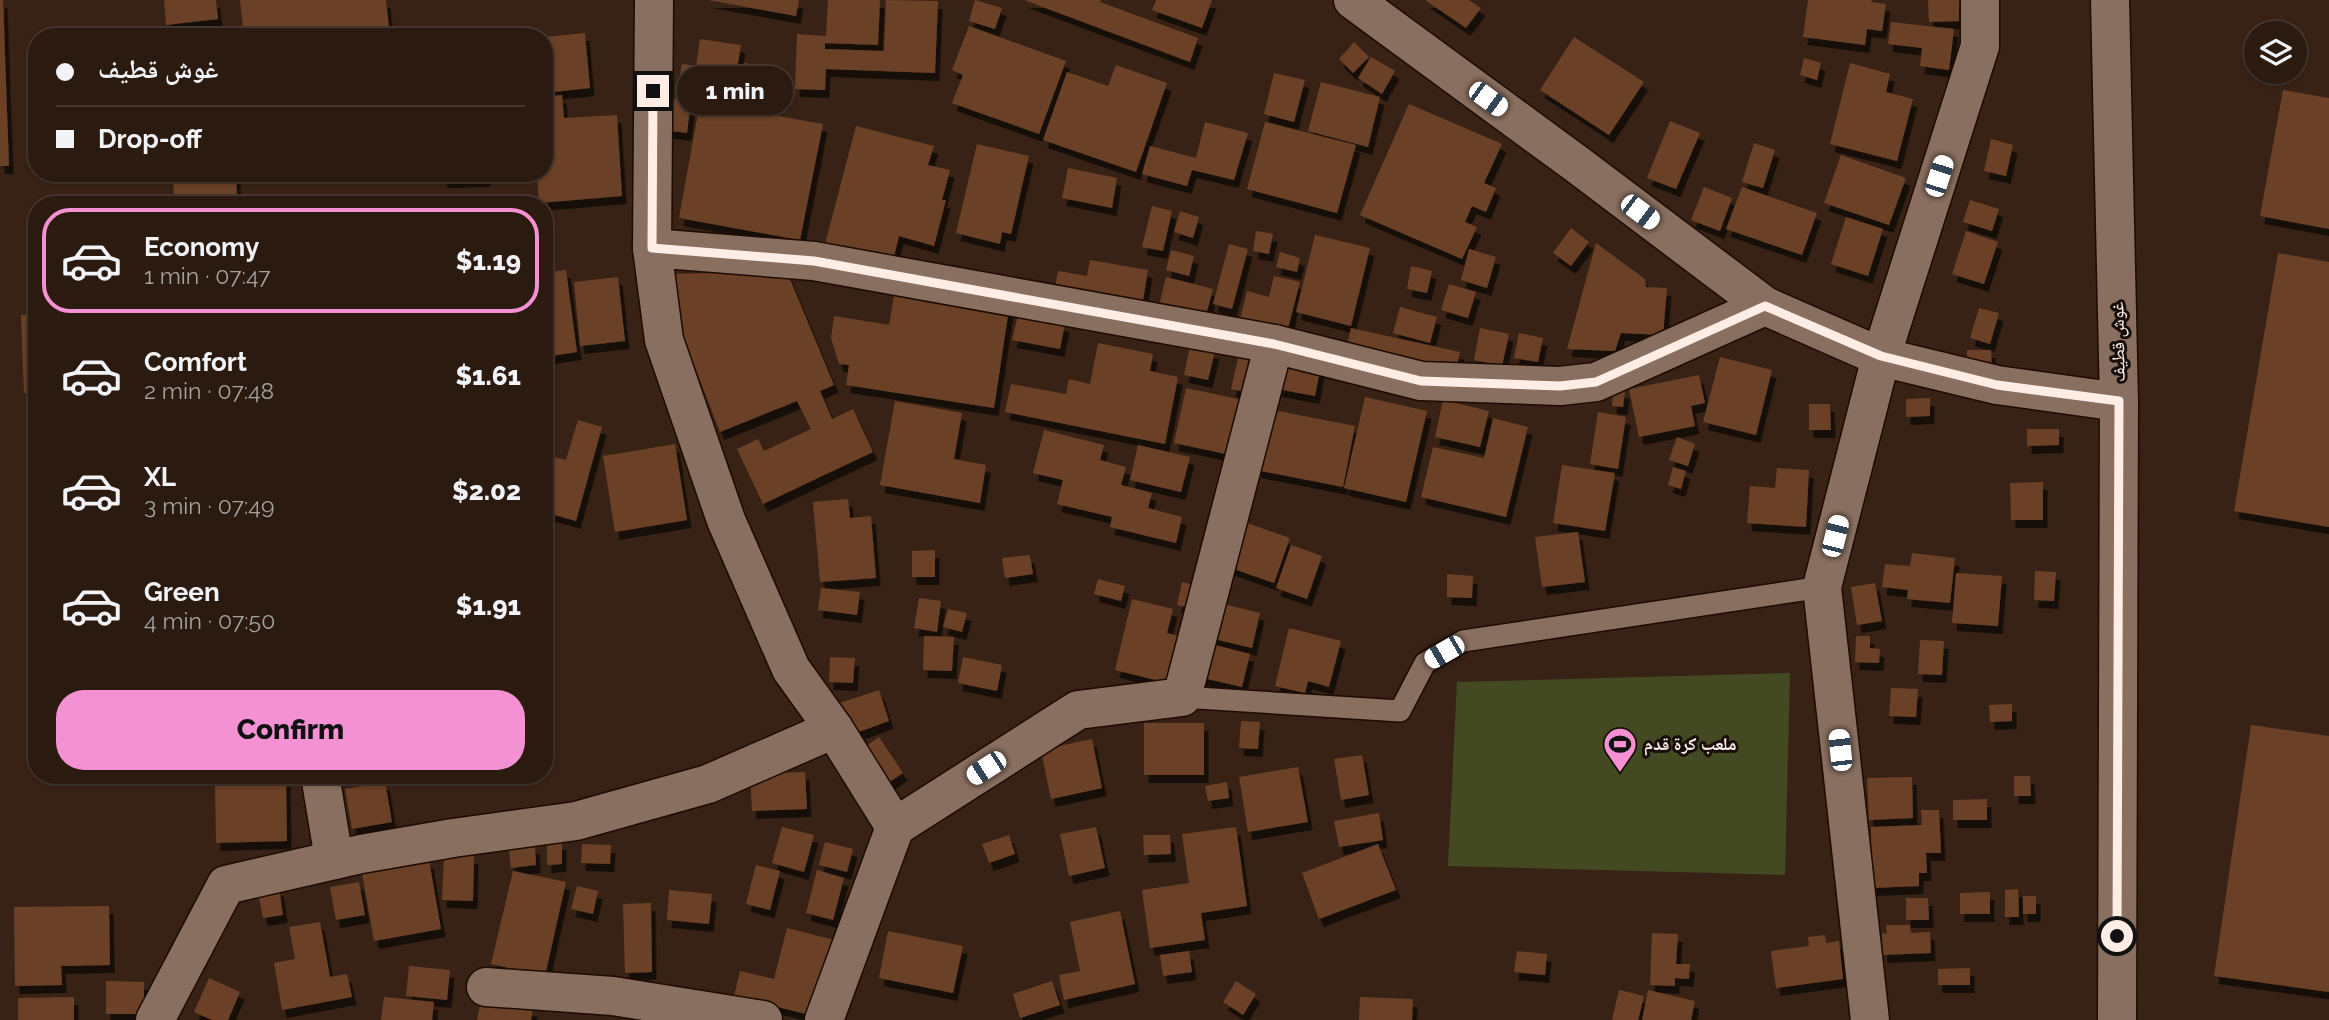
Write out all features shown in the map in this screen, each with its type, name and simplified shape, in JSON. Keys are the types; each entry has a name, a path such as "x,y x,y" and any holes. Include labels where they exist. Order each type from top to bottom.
{"street":[{"path":"654,0 652,248 664,340 726,520 791,669 834,729 895,827"},
{"path":"1353,0 1765,306 1881,356 1997,385 2119,401"},
{"path":"1870,1020 1822,587 1881,356 1980,46 1980,0"},
{"name":"غوش قطيف","path":"2110,0 2119,401 2117,1020"},
{"path":"652,248 814,261 1274,344 1421,381 1560,386 1596,382 1765,306"},
{"path":"824,1020 895,827 1078,710 1182,697 1274,344"},
{"path":"155,1020 226,885 334,859 453,838 576,821 708,784 834,729"},
{"path":"322,784 334,859"},
{"path":"486,987 613,996 763,1020"}],"lane":[{"path":"1182,697 1400,712 1424,663 1462,640 1822,587"}],"green space":[{"name":"ملعب كرة قدم","path":"1790,673 1785,875 1448,866 1457,682"}],"building":[{"path":"0,0 3,0 9,166 0,166"},
{"path":"164,0 216,0 218,19 166,25"},
{"path":"240,0 386,0 389,28 243,28"},
{"path":"708,0 799,0 796,16"},
{"path":"828,0 880,0 878,45 825,43 825,49 884,51 886,0 938,1 935,73 826,69 825,90 795,89 797,34 826,36"},
{"path":"975,0 1002,8 995,29 969,21"},
{"path":"1024,0 1101,0 1100,2 1198,38 1190,62"},
{"path":"1156,0 1212,0 1202,28 1152,10"},
{"path":"1425,0 1469,0 1481,8 1466,28"},
{"path":"1808,0 1872,0 1871,2 1886,4 1882,31 1867,29 1865,45 1803,37"},
{"path":"1928,0 1959,0 1959,21 1929,22"},
{"path":"1891,22 1954,29 1949,70 1920,66 1922,48 1888,44"},
{"path":"969,26 1066,61 1039,134 952,103 963,75 952,70"},
{"path":"585,33 590,88 553,92 553,36"},
{"path":"1574,37 1644,82 1609,135 1540,90"},
{"path":"700,39 741,45 732,101 677,93 682,64 696,66"},
{"path":"1354,42 1369,57 1353,73 1339,59"},
{"path":"1371,57 1395,71 1382,94 1358,78"},
{"path":"1804,58 1821,63 1817,80 1800,75"},
{"path":"744,63 774,68 771,86 741,81"},
{"path":"1850,63 1890,74 1886,92 1913,99 1897,161 1830,144"},
{"path":"1116,65 1167,83 1136,172 1043,140 1067,72 1108,86"},
{"path":"1274,73 1305,80 1294,122 1264,114"},
{"path":"1321,82 1380,97 1368,147 1308,131"},
{"path":"2283,90 2329,98 2329,229 2260,216"},
{"path":"562,95 564,118 617,115 622,196 553,202 553,196 539,196 538,182 553,182 553,96"},
{"path":"669,98 691,101 687,133 664,130"},
{"path":"700,102 823,124 800,240 679,218"},
{"path":"1409,104 1502,144 1484,183 1496,188 1486,212 1472,206 1465,222 1477,227 1462,259 1360,215"},
{"path":"1670,121 1700,133 1676,189 1647,178"},
{"path":"1205,122 1248,133 1234,180 1192,170 1187,186 1142,174 1150,146 1196,158"},
{"path":"1265,122 1356,145 1337,213 1247,189"},
{"path":"856,126 934,146 928,165 950,170 942,200 946,200 934,246 899,236 892,265 824,248"},
{"path":"1991,139 2013,145 2006,176 1984,171"},
{"path":"1754,143 1775,150 1763,188 1742,182"},
{"path":"977,144 1029,156 1011,234 1002,232 1000,244 956,233"},
{"path":"1841,155 1906,178 1889,225 1824,203"},
{"path":"1068,168 1117,178 1112,208 1062,198"},
{"path":"173,182 236,182 237,196 174,196"},
{"path":"1704,187 1732,198 1720,231 1691,220"},
{"path":"1742,187 1817,213 1802,255 1726,229"},
{"path":"1970,200 1999,209 1992,231 1963,222"},
{"path":"1152,206 1172,211 1163,251 1142,247"},
{"path":"1180,211 1199,217 1193,238 1174,232"},
{"path":"1846,217 1883,229 1868,276 1831,264"},
{"path":"1571,228 1589,242 1571,266 1553,253"},
{"path":"1256,231 1273,234 1269,254 1253,251"},
{"path":"1966,231 1998,242 1984,284 1952,274"},
{"path":"1315,235 1370,248 1351,326 1296,312"},
{"path":"1596,243 1645,279 1646,287 1667,288 1663,335 1621,333 1615,351 1567,349"},
{"path":"1229,244 1248,249 1232,309 1213,304"},
{"path":"1469,249 1496,257 1487,288 1461,280"},
{"path":"1171,250 1194,256 1189,276 1166,270"},
{"path":"1280,252 1300,258 1297,272 1276,267"},
{"path":"2278,253 2329,262 2329,527 2234,511"},
{"path":"1090,260 1148,270 1141,313 1053,299 1058,271 1087,276"},
{"path":"1411,266 1432,271 1427,293 1407,289"},
{"path":"566,270 577,352 553,356 553,272"},
{"path":"787,272 834,385 820,391 832,419 853,409 873,452 763,504 737,449 758,439 764,451 811,429 797,401 720,432 659,274"},
{"path":"1274,276 1300,282 1285,340 1238,328 1247,291 1269,297"},
{"path":"618,277 625,341 580,346 574,282"},
{"path":"1166,277 1213,289 1204,322 1158,310"},
{"path":"1449,284 1476,292 1468,318 1441,310"},
{"path":"896,285 1010,302 994,408 846,385 849,365 839,364 831,338 834,316 889,325"},
{"path":"1400,307 1437,317 1430,343 1393,333"},
{"path":"1979,308 1999,313 1990,344 1970,338"},
{"path":"21,315 28,315 28,393 24,393"},
{"path":"1018,315 1065,324 1060,349 1012,340"},
{"path":"1351,328 1460,352 1454,378 1345,354"},
{"path":"1480,328 1509,334 1502,366 1474,360"},
{"path":"1519,333 1543,338 1538,362 1514,358"},
{"path":"1098,343 1153,354 1150,371 1178,377 1165,444 1005,412 1011,384 1066,394 1069,379 1090,384"},
{"path":"1190,346 1215,351 1208,380 1184,375"},
{"path":"1967,350 1991,350 1992,370 1967,370"},
{"path":"1239,354 1263,360 1255,394 1231,389"},
{"path":"1283,357 1321,365 1315,396 1277,389"},
{"path":"1720,357 1772,370 1756,435 1703,422"},
{"path":"1699,375 1705,403 1691,406 1695,426 1639,437 1629,389"},
{"path":"1186,388 1252,402 1240,457 1174,443"},
{"path":"1613,389 1625,391 1623,407 1612,406"},
{"path":"1365,397 1427,411 1406,502 1344,488"},
{"path":"1930,398 1930,416 1906,417 1906,399"},
{"path":"1443,400 1489,411 1480,447 1435,437"},
{"path":"895,401 962,413 954,459 986,465 980,503 880,485"},
{"path":"1809,404 1830,404 1831,430 1809,430"},
{"path":"1268,409 1355,426 1343,487 1256,470"},
{"path":"1598,412 1626,417 1618,469 1590,464"},
{"path":"1493,418 1528,427 1506,517 1421,497 1433,447 1484,458"},
{"path":"578,420 602,427 576,521 553,515 553,457 566,460"},
{"path":"2027,429 2059,429 2059,445 2027,446"},
{"path":"1044,430 1104,445 1100,460 1126,467 1121,485 1152,493 1148,508 1182,517 1176,543 1110,527 1112,517 1057,504 1063,480 1033,473"},
{"path":"1677,437 1695,444 1688,466 1669,460"},
{"path":"675,444 687,520 615,532 603,456"},
{"path":"1138,445 1190,457 1181,492 1130,480"},
{"path":"1562,465 1615,473 1605,531 1553,523"},
{"path":"1673,467 1686,471 1681,489 1668,485"},
{"path":"1777,468 1809,470 1806,527 1747,523 1750,486 1775,488"},
{"path":"2043,482 2043,520 2011,520 2010,483"},
{"path":"848,499 850,518 871,516 876,578 820,582 813,502"},
{"path":"1244,522 1290,538 1274,583 1228,567"},
{"path":"1578,532 1585,582 1542,587 1535,537"},
{"path":"1291,545 1322,556 1307,599 1276,588"},
{"path":"935,550 935,577 912,577 912,551"},
{"path":"1912,553 1955,558 1950,603 1907,599 1908,590 1882,587 1885,564 1910,566"},
{"path":"1030,555 1033,574 1005,578 1002,558"},
{"path":"2035,571 2056,572 2054,601 2034,600"},
{"path":"1956,573 2002,576 1998,626 1952,623"},
{"path":"1447,574 1473,576 1472,598 1447,597"},
{"path":"1098,579 1125,586 1121,601 1094,594"},
{"path":"1182,582 1206,588 1200,610 1177,605"},
{"path":"1875,583 1882,621 1857,625 1851,587"},
{"path":"821,588 860,592 857,615 818,610"},
{"path":"919,598 941,601 937,632 914,628"},
{"path":"1132,599 1173,609 1167,633 1192,639 1180,686 1115,670"},
{"path":"1219,603 1260,613 1252,648 1210,638"},
{"path":"948,609 967,613 962,632 943,627"},
{"path":"1289,628 1341,641 1329,687 1308,681 1305,693 1275,686"},
{"path":"924,636 954,637 952,671 923,670"},
{"path":"1856,636 1870,636 1870,648 1880,649 1879,663 1855,662"},
{"path":"1920,640 1944,641 1942,675 1918,674"},
{"path":"1207,643 1250,654 1242,687 1199,677"},
{"path":"830,657 855,658 853,683 829,682"},
{"path":"963,657 1002,665 997,691 958,683"},
{"path":"1891,688 1918,689 1916,717 1889,716"},
{"path":"879,690 889,721 850,735 840,703"},
{"path":"2012,704 2012,721 1990,722 1989,705"},
{"path":"1241,721 1260,722 1258,749 1239,748"},
{"path":"1144,723 1204,723 1204,775 1144,775"},
{"path":"2251,725 2329,736 2329,992 2214,976"},
{"path":"879,737 903,773 885,785 862,749"},
{"path":"1092,739 1102,788 1051,799 1041,750"},
{"path":"1362,755 1369,795 1341,800 1334,759"},
{"path":"1298,767 1308,822 1248,832 1239,777"},
{"path":"805,772 807,809 752,811 750,774"},
{"path":"2014,776 2030,776 2031,796 2014,796"},
{"path":"1912,777 1913,818 1869,820 1867,778"},
{"path":"1227,782 1229,798 1208,801 1205,786"},
{"path":"215,784 286,784 287,841 216,843"},
{"path":"385,784 392,822 352,829 345,789"},
{"path":"1987,799 1987,820 1953,820 1953,800"},
{"path":"1921,810 1939,810 1941,853 1926,853 1927,873 1919,873 1919,886 1872,888 1871,827 1922,825"},
{"path":"1379,813 1383,840 1339,847 1334,821"},
{"path":"782,827 814,835 804,872 772,863"},
{"path":"1096,827 1105,868 1069,876 1060,834"},
{"path":"1236,827 1247,906 1201,913 1205,940 1150,948 1142,890 1189,883 1182,834"},
{"path":"1009,835 1015,854 989,863 982,844"},
{"path":"1143,835 1170,835 1171,854 1144,855"},
{"path":"547,842 562,842 562,864 547,865"},
{"path":"825,842 853,849 847,872 819,865"},
{"path":"582,844 611,845 610,864 581,863"},
{"path":"1378,844 1396,890 1319,919 1302,873"},
{"path":"535,846 536,865 511,868 509,849"},
{"path":"444,856 474,856 473,901 442,900"},
{"path":"429,860 441,929 374,941 362,873"},
{"path":"756,865 780,871 770,910 746,904"},
{"path":"817,870 844,878 833,920 806,913"},
{"path":"513,871 566,882 545,976 491,964"},
{"path":"359,882 365,915 336,920 330,887"},
{"path":"577,886 598,891 593,914 571,909"},
{"path":"279,888 283,915 263,918 258,893"},
{"path":"2018,889 2019,917 2005,917 2005,890"},
{"path":"669,890 712,894 709,924 667,920"},
{"path":"1990,892 1990,914 1960,914 1960,893"},
{"path":"2023,896 2036,896 2036,914 2023,914"},
{"path":"1906,898 1928,898 1929,920 1906,920"},
{"path":"651,903 652,972 625,973 623,904"},
{"path":"109,906 110,965 61,966 62,985 15,986 14,907"},
{"path":"1120,911 1135,984 1064,1000 1059,975 1080,971 1070,922"},
{"path":"320,922 330,977 347,974 352,997 282,1010 274,963 295,959 289,927"},
{"path":"1886,925 1910,925 1911,933 1930,932 1931,953 1883,955 1882,933 1887,934"},
{"path":"787,928 838,941 818,1017 734,996 740,971 774,979"},
{"path":"888,931 963,946 953,993 879,978"},
{"path":"1652,933 1678,934 1676,964 1690,964 1689,979 1675,978 1675,986 1650,985"},
{"path":"1825,935 1826,943 1839,941 1843,979 1776,988 1771,951 1809,946 1808,937"},
{"path":"1189,951 1192,972 1163,976 1160,955"},
{"path":"1517,951 1547,954 1545,975 1514,972"},
{"path":"409,966 450,970 447,1000 406,996"},
{"path":"1970,968 1970,985 1938,985 1938,969"},
{"path":"209,978 240,992 228,1020 212,1020 194,1012"},
{"path":"106,981 144,982 144,1014 106,1014"},
{"path":"1052,981 1060,1005 1020,1018 1013,994"},
{"path":"1236,981 1256,994 1243,1015 1223,1002"},
{"path":"1619,990 1644,996 1638,1020 1612,1020"},
{"path":"1648,990 1695,1001 1691,1020 1642,1020"},
{"path":"74,997 74,1020 18,1020 18,998"},
{"path":"384,997 434,1002 432,1020 381,1020"},
{"path":"1360,997 1413,999 1412,1020 1359,1020"},
{"path":"481,1000 533,1009 531,1020 477,1020"}],"place":[{"name":"ملعب كرة قدم","path":"1620,774"}],"route":[{"path":"653,91 652,248 814,261 1274,344 1421,381 1560,386 1596,382 1765,306 1881,356 1997,385 2119,401 2117,936"}]}
